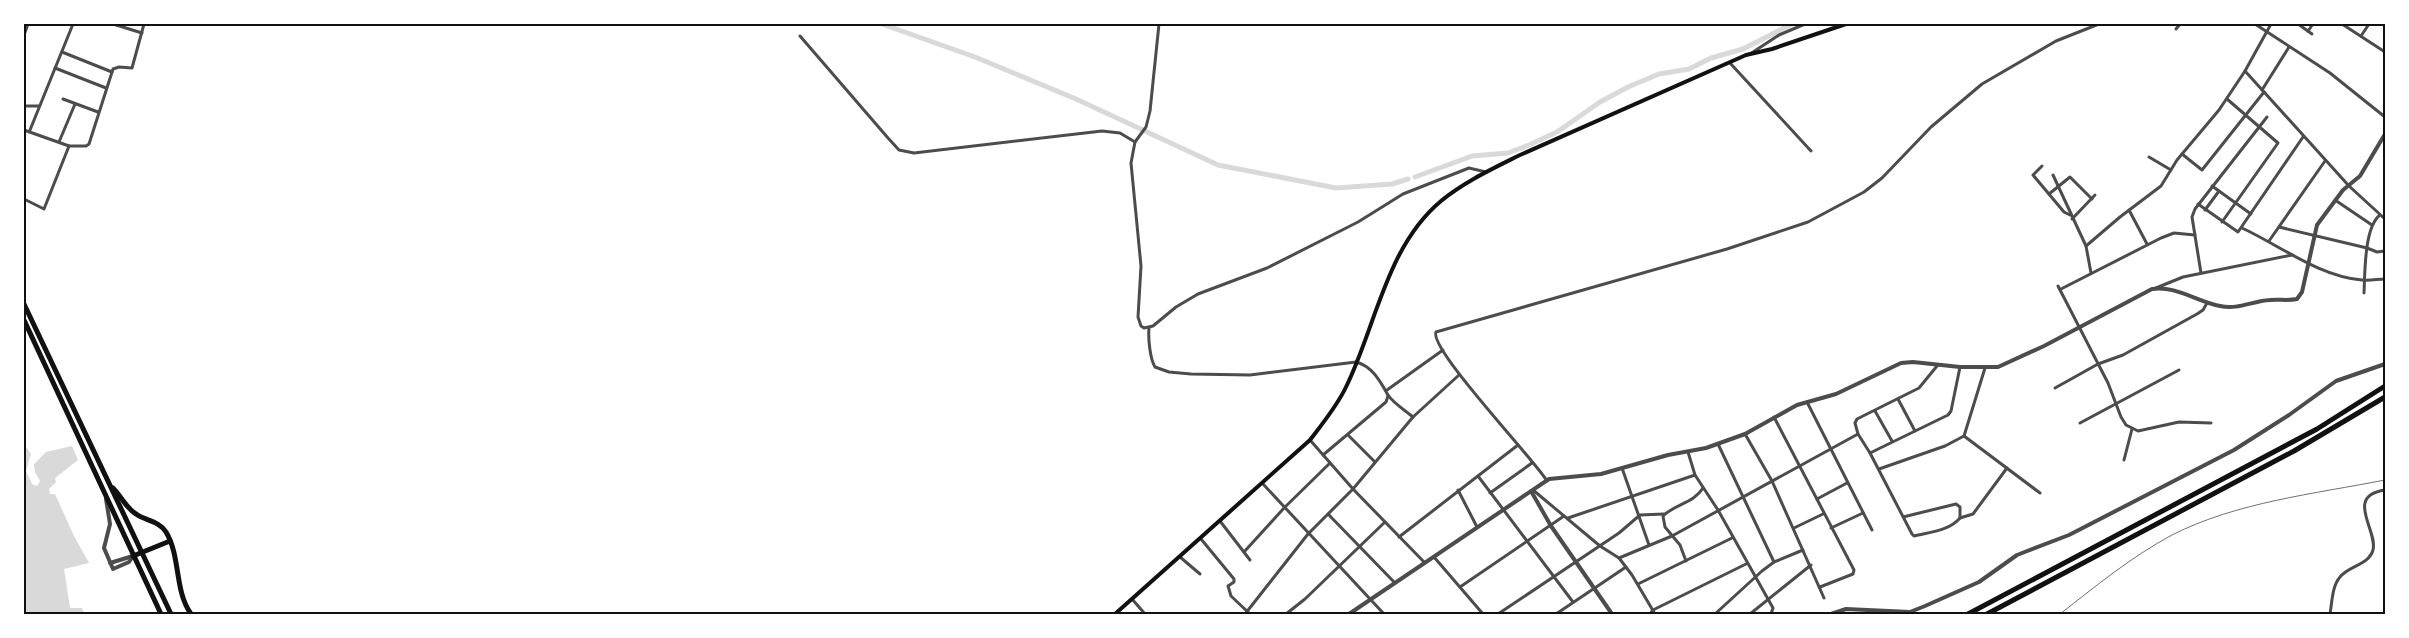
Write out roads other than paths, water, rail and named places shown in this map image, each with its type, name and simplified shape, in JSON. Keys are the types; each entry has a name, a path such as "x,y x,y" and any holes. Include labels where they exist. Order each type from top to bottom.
{"highway":[{"path":"24,304 170,614"},
{"path":"24,320 160,614"},
{"path":"1968,614 2317,429 2385,386"},
{"path":"1987,614 2294,451 2385,396"},
{"path":"111,486 130,510 163,528 170,541 180,592 191,614"},
{"path":"133,556 170,541"}],"main road":[{"path":"1115,614 1310,440 1329,415 1346,387 1399,255 1422,222 1440,202 1486,172 1730,62 1749,54 1772,49 1846,24"}],"street":[{"path":"24,34 28,24"},
{"path":"30,130 73,24"},
{"path":"113,24 142,33"},
{"path":"24,130 30,130 69,146 86,146 89,144 112,72 116,67 132,68 144,24"},
{"path":"1149,328 1141,326 1138,317 1141,266 1131,163 1136,142 1146,127 1152,103 1159,24"},
{"path":"1749,54 1780,35 1806,24"},
{"path":"1546,481 1460,375 1434,337 1436,332 1727,249 1808,222 1864,192 1882,178 1931,127 1982,84 2056,41 2099,24"},
{"path":"2176,29 2180,24"},
{"path":"2255,24 2330,73 2385,117"},
{"path":"2086,246 2161,186 2182,154 2227,99 2246,71 2271,24"},
{"path":"2298,24 2310,32 2313,24"},
{"path":"2342,24 2385,52"},
{"path":"2361,36 2370,24"},
{"path":"800,36 888,138 903,152 914,153 985,146 1102,131 1120,133 1136,142"},
{"path":"2182,154 2202,170 2246,116 2289,46"},
{"path":"62,52 112,72"},
{"path":"1730,62 1810,151"},
{"path":"55,68 106,88"},
{"path":"2246,71 2348,186 2384,217 2372,225 2367,248 2364,294"},
{"path":"63,99 98,112"},
{"path":"2222,222 2277,146 2276,142 2227,99"},
{"path":"59,142 76,104"},
{"path":"24,106 39,106"},
{"path":"2201,273 2192,217 2198,204 2267,117"},
{"path":"2156,288 2231,308 2245,307 2263,301 2297,299 2302,292 2317,225 2348,186 2360,176 2385,134"},
{"path":"2198,204 2238,232 2304,136"},
{"path":"24,199 44,209 69,146"},
{"path":"2149,157 2171,170"},
{"path":"2269,241 2325,161"},
{"path":"2042,166 2033,175 2064,212 2072,217"},
{"path":"1323,455 1386,402 1387,390 1366,364 1356,362 1262,375 1191,374 1162,370 1153,364 1148,337 1149,328 1176,307 1198,294 1267,268 1358,222 1403,194 1469,168 1486,172"},
{"path":"2053,175 2086,246 2091,273"},
{"path":"2049,194 2070,177 2092,199"},
{"path":"2212,186 2251,214"},
{"path":"2205,210 2219,191"},
{"path":"2072,217 2095,195"},
{"path":"2336,200 2372,225"},
{"path":"2129,210 2147,244"},
{"path":"2279,227 2286,230 2314,234 2377,252 2385,251"},
{"path":"2242,228 2309,263 2351,279 2364,281 2385,279"},
{"path":"2194,235 2174,233 2147,244 2059,287 2098,364 2121,417 2132,429 2146,430 2180,422 2211,423"},
{"path":"1349,614 1553,478 1601,474 1677,452 1688,452 1718,444 1745,434 1774,417 1807,402 1836,394 1901,363 1913,362 1960,368 1985,368 2007,364 2172,280 2292,254"},
{"path":"2055,388 2098,364 2123,355 2197,314 2203,310 2207,303"},
{"path":"1387,390 1442,350"},
{"path":"1831,614 1902,612 1925,606 1978,582 2017,555 2069,535 2234,450 2289,415 2336,381 2385,364"},
{"path":"1938,366 1919,388 1875,410 1855,423 1858,434 1879,469 1914,536 1948,528 1960,518 1973,514 2008,468"},
{"path":"1870,453 1948,415 1951,411 1960,368"},
{"path":"1879,469 1945,446 1964,436 1985,368"},
{"path":"2080,423 2179,370"},
{"path":"1201,539 1234,579 1228,589 1231,596 1247,614 1308,534 1353,489 1412,417 1432,402 1442,388 1460,375"},
{"path":"1388,395 1412,417"},
{"path":"1898,399 1915,431"},
{"path":"1807,402 1872,530"},
{"path":"1875,410 1892,442"},
{"path":"1774,417 1855,573 1820,587"},
{"path":"2124,460 2132,429"},
{"path":"1745,434 1772,481 1811,565 1824,598"},
{"path":"1619,558 1672,536 1858,434"},
{"path":"1348,435 1375,462"},
{"path":"1964,436 2040,493"},
{"path":"1310,440 1353,489 1425,563"},
{"path":"1718,444 1774,562"},
{"path":"1399,536 1518,445"},
{"path":"1688,452 1695,475 1718,510 1746,564 1768,599 1773,608 1772,613"},
{"path":"1244,552 1284,508 1330,463"},
{"path":"1490,493 1532,463"},
{"path":"1622,468 1649,545"},
{"path":"1460,587 1566,517 1695,475"},
{"path":"1478,476 1502,511 1573,602"},
{"path":"1817,499 1848,483"},
{"path":"1262,484 1384,614"},
{"path":"1498,614 1600,546 1644,514 1664,514 1697,496 1703,488"},
{"path":"1458,490 1478,527"},
{"path":"2330,614 2336,584 2340,576 2366,559 2373,551 2373,539 2363,510 2365,503 2372,495 2385,490"},
{"path":"1532,491 1600,546 1619,558 1638,584 1654,612"},
{"path":"1532,491 1551,526 1575,563 1612,614"},
{"path":"104,494 110,524 104,548 113,569 129,562 133,556"},
{"path":"1903,517 1947,504 1956,504 1960,507 1960,518"},
{"path":"1831,528 1863,513"},
{"path":"1328,514 1395,583"},
{"path":"1664,514 1663,523 1680,545 1686,561"},
{"path":"1794,528 1823,514"},
{"path":"1220,521 1250,560"},
{"path":"1286,614 1305,600 1385,522"},
{"path":"1638,584 1732,538"},
{"path":"1715,614 1754,577 1774,562 1803,550"},
{"path":"110,563 133,556"},
{"path":"1180,557 1200,574"},
{"path":"1434,557 1483,614"},
{"path":"1650,614 1746,564"},
{"path":"1750,614 1811,565"},
{"path":"1556,614 1626,566"},
{"path":"1132,599 1145,614"}],"waterway":[{"path":"743,24 760,24"},
{"path":"882,24 975,57 1076,99 1218,165 1336,188 1392,184 1408,179"},
{"path":"1415,177 1472,156 1508,153 1529,145 1557,132 1600,102 1628,87 1659,74 1689,69 1711,58 1743,49 1792,24"}],"railway":[{"path":"2060,614 2142,553 2172,535 2197,524 2223,514 2276,500 2385,480"}]}
